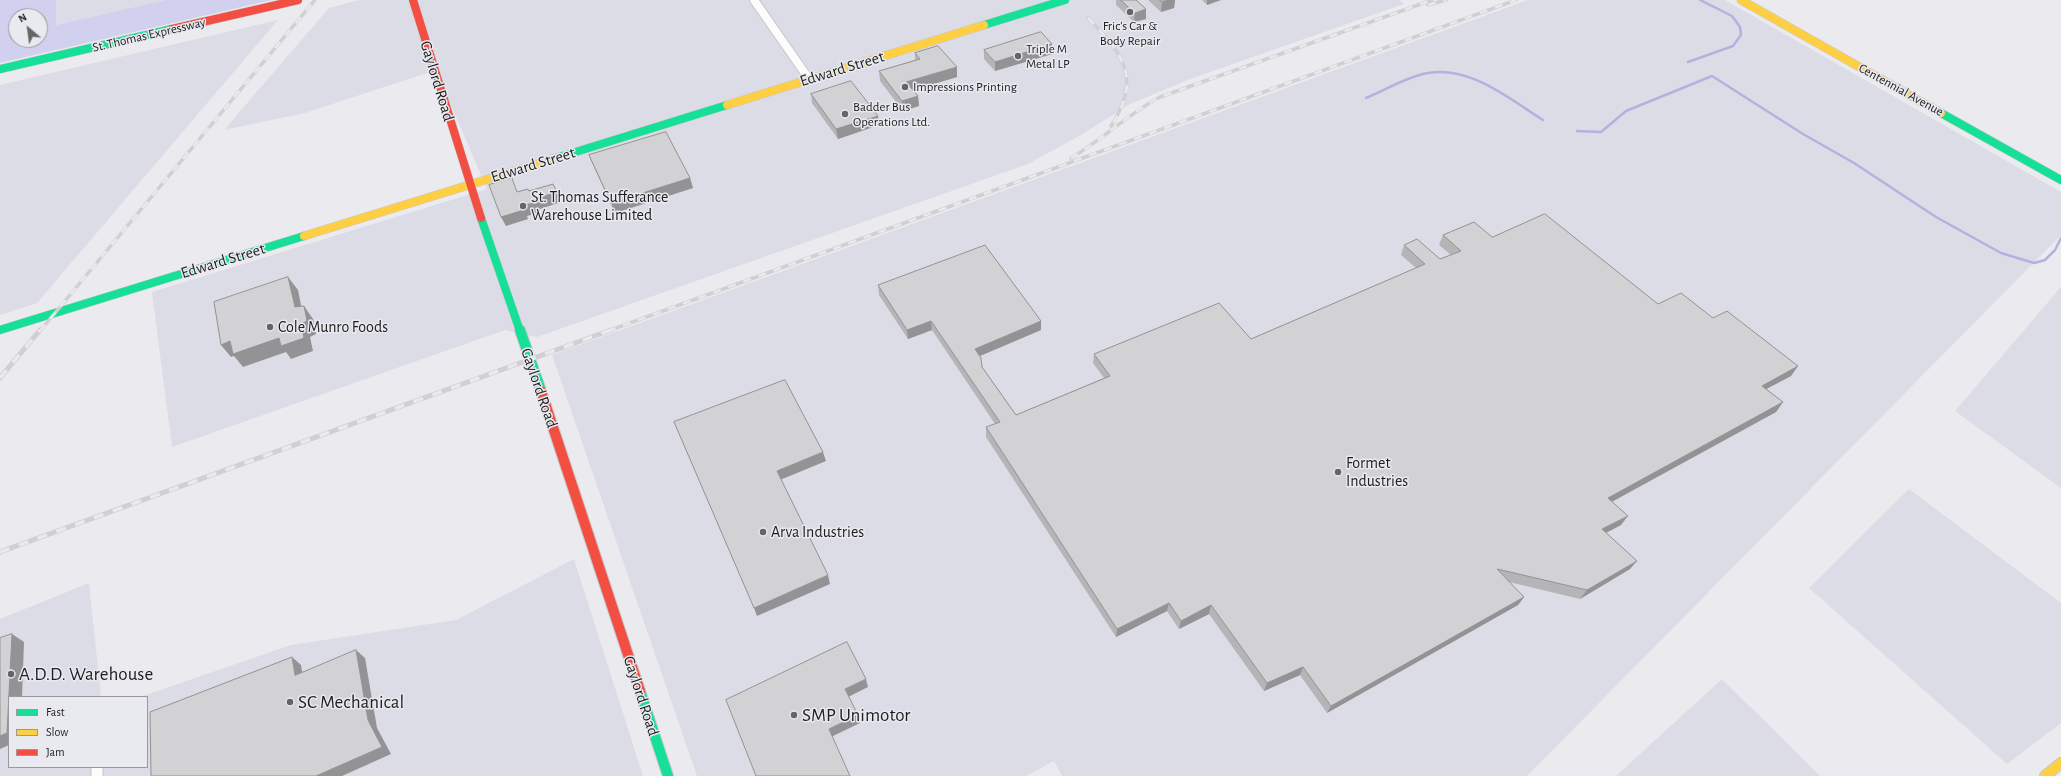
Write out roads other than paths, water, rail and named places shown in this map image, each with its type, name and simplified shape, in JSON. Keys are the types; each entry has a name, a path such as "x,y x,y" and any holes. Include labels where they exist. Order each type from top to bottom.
{"main road":[{"name":"St. Thomas Expressway","path":"0,69 298,0"},
{"name":"Gaylord Road","path":"413,0 469,185 537,379 668,776"},
{"name":"Edward Street","path":"0,330 1065,0"},
{"name":"Centennial Avenue","path":"1741,0 2061,180"},
{"path":"2045,776 2061,762"}],"street":[{"path":"754,0 809,79"}],"waterway":[{"path":"1688,62 1733,46 1741,35 1740,27 1732,16 1700,0"},
{"path":"1366,98 1423,74 1439,72 1455,73 1471,78 1501,93 1543,120"},
{"path":"1577,131 1601,132 1626,111 1712,76 1803,134 1854,163 1936,217 2001,253 2034,263 2045,260 2055,250 2061,238"}],"railway":[{"path":"40,331 315,0"},
{"path":"1071,158 1137,111 1160,97 1432,0"},
{"path":"1428,5 1446,0"},
{"path":"608,331 1516,0"},
{"path":"1088,18 1111,44 1125,68 1127,80 1126,94 1111,126"},
{"path":"0,378 40,330"},
{"path":"0,552 611,330"}],"place":[{"name":"Fric's Car & Body Repair","path":"1130,12"},
{"name":"Triple M Metal LP","path":"1018,56"},
{"name":"Impressions Printing","path":"905,87"},
{"name":"Badder Bus Operations Ltd.","path":"845,114"},
{"name":"St. Thomas Sufferance Warehouse Limited","path":"523,206"},
{"name":"Cole Munro Foods","path":"270,327"},
{"name":"Formet Industries","path":"1338,472"},
{"name":"Arva Industries","path":"763,532"},
{"name":"A.D.D. Warehouse","path":"11,674"},
{"name":"SC Mechanical","path":"290,702"},
{"name":"SMP Unimotor","path":"794,715"}]}
